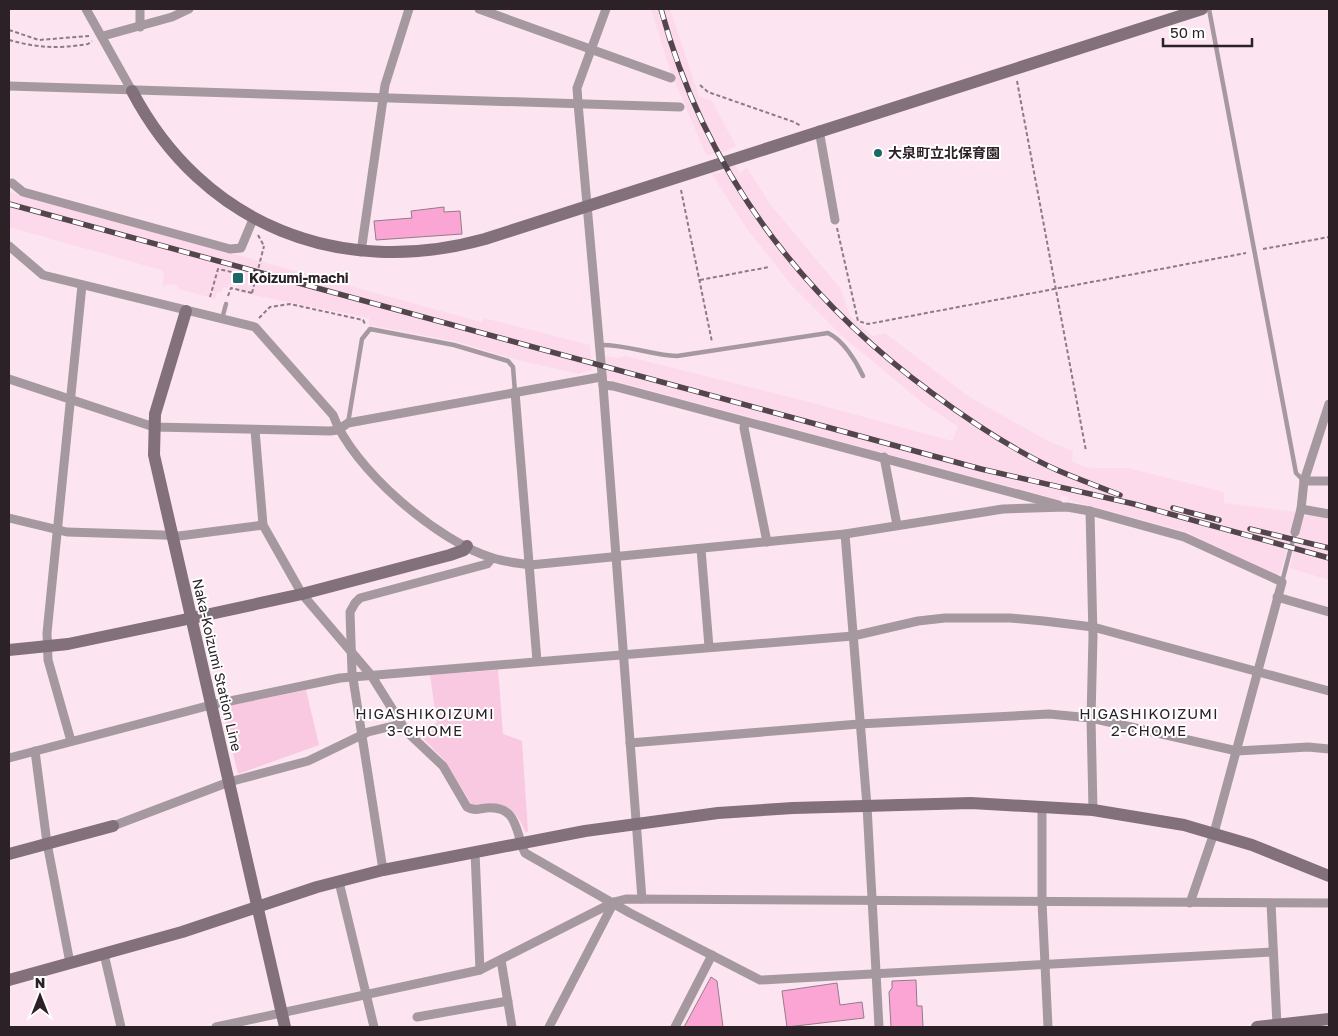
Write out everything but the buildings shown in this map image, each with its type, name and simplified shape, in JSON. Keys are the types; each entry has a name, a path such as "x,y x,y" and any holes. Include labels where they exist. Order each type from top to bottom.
{"street":[{"path":"86,9 154,129 200,181 233,206 284,232 312,241 361,252 410,253 445,249 485,239 819,130 1202,9"},
{"path":"140,9 140,26"},
{"path":"103,36 172,17 189,9"},
{"path":"361,252 385,85 409,9"},
{"path":"479,9 671,78"},
{"path":"606,9 577,88 602,381 642,899"},
{"path":"9,86 680,107"},
{"path":"819,130 835,220"},
{"path":"12,183 23,192 230,249 241,248 254,217"},
{"path":"9,246 38,272 82,285 258,329 333,415 338,430 383,487 423,520 467,546 492,558 530,565 845,534 1003,509 1067,507"},
{"path":"71,741 46,647 56,530 82,285"},
{"name":"Naka-Koizumi Station Line","path":"186,311 160,395 154,427 156,471 285,1027"},
{"path":"9,379 154,427 255,430 338,430 348,423 515,392 602,381 613,386 745,422 1184,537 1282,582 1214,834 1190,903"},
{"path":"515,392 537,661"},
{"path":"1295,532 1301,509 1304,481 1329,404"},
{"path":"745,422 744,428 767,542"},
{"path":"255,430 263,525 302,594 371,675 401,724 443,766 467,807 473,810 496,808 508,814 517,827 525,853 614,902 630,913 760,980 1273,952"},
{"path":"884,457 897,525"},
{"path":"1304,481 1329,481"},
{"path":"1301,509 1329,514"},
{"path":"1090,511 1093,627 1091,718 1093,810"},
{"path":"9,518 56,530 171,535 263,525"},
{"path":"845,534 858,724 867,806 879,1027"},
{"path":"9,650 46,647 302,594 450,555 464,550 467,546"},
{"path":"701,549 710,647"},
{"path":"382,870 353,677 350,612 355,602 360,598 487,564 492,558"},
{"path":"417,564 423,581"},
{"path":"1277,597 1329,612"},
{"path":"9,758 211,705 353,677 853,636 918,621 974,617 1027,619 1093,627 1329,691"},
{"path":"630,744 858,724 1049,714 1091,718 1237,751 1308,747 1329,749"},
{"path":"9,854 113,826 228,782 308,761 362,735 401,724"},
{"path":"35,751 47,844 70,963"},
{"path":"9,980 182,932 382,870 637,824 718,813 867,806 971,804 1093,810 1184,825 1252,845 1329,876"},
{"path":"1042,806 1042,902 1048,1027"},
{"path":"475,852 480,970"},
{"path":"339,882 374,1027"},
{"path":"216,1027 480,970 614,902 642,899 1329,903"},
{"path":"549,1027 614,902"},
{"path":"1271,904 1277,1025"},
{"path":"104,954 121,1027"},
{"path":"675,1027 712,955"},
{"path":"500,960 512,1027"},
{"path":"417,1017 508,1001"},
{"path":"1257,1027 1329,1019"}],"lane":[{"path":"1209,9 1296,473 1304,481"},
{"path":"93,38 103,36"},
{"path":"222,320 226,304"},
{"path":"348,423 362,339 370,329 454,344 508,361 513,367 515,392"},
{"path":"599,345 620,345 669,356 828,332 835,336 863,376"},
{"path":"1282,582 1295,532"}],"path":[{"path":"9,30 39,40 88,36 93,38 88,44 54,49 37,48 9,40"},
{"path":"1014,69 1086,451"},
{"path":"700,84 708,92 798,123 805,135"},
{"path":"677,176 713,350"},
{"path":"835,220 858,321 868,324 962,308 1329,237"},
{"path":"226,304 231,288 252,292 264,246 257,234"},
{"path":"699,281 768,267"},
{"path":"210,298 218,269 236,272"},
{"path":"252,327 270,307 295,305 363,320 367,331"}],"shaded area":[{"path":"651,9 670,9 699,96 712,101 736,146 724,152 706,155 670,70"},
{"path":"735,165 739,173 747,168 770,204 841,289 850,316 873,336 885,333 968,396 1048,441 1073,451 1072,461 1090,468 1128,468 1224,492 1224,503 1296,512 1291,538 1280,573 1276,576 1187,532 1068,500 1068,497 1061,495 1060,500 607,379 606,356 617,358 625,356 813,403 952,441 958,427 920,401 842,336 793,287 747,229 711,173 719,173"},
{"path":"9,192 481,322 484,318 590,345 592,370 578,374 514,359 458,342 369,325 369,318 238,292 239,287 230,284 228,288 223,287 221,292 217,292 215,299 179,289 176,284 162,286 164,275 161,270 9,227"},
{"path":"1309,513 1329,517 1329,580 1290,568 1296,537 1304,517"},
{"path":"498,670 503,734 522,741 528,831 526,833 516,816 506,807 499,804 472,805 445,761 414,729 437,723 430,675"},
{"path":"306,690 319,745 238,774 223,711 228,706"}],"railway":[{"path":"661,9 680,67 703,123 731,175 763,224 799,271 840,314 884,355 962,414 1024,454 1057,470 1120,495"},
{"path":"9,204 981,469 1134,504 1329,558"},
{"path":"1173,508 1219,520"},
{"path":"1250,529 1329,548"}],"place":[{"name":"大泉町立北保育園","path":"878,153"},
{"name":"Koizumi-machi","path":"238,278"}],"district":[{"name":"HIGASHIKOIZUMI 3-CHOME","path":"425,722"},
{"name":"HIGASHIKOIZUMI 2-CHOME","path":"1149,722"}]}
